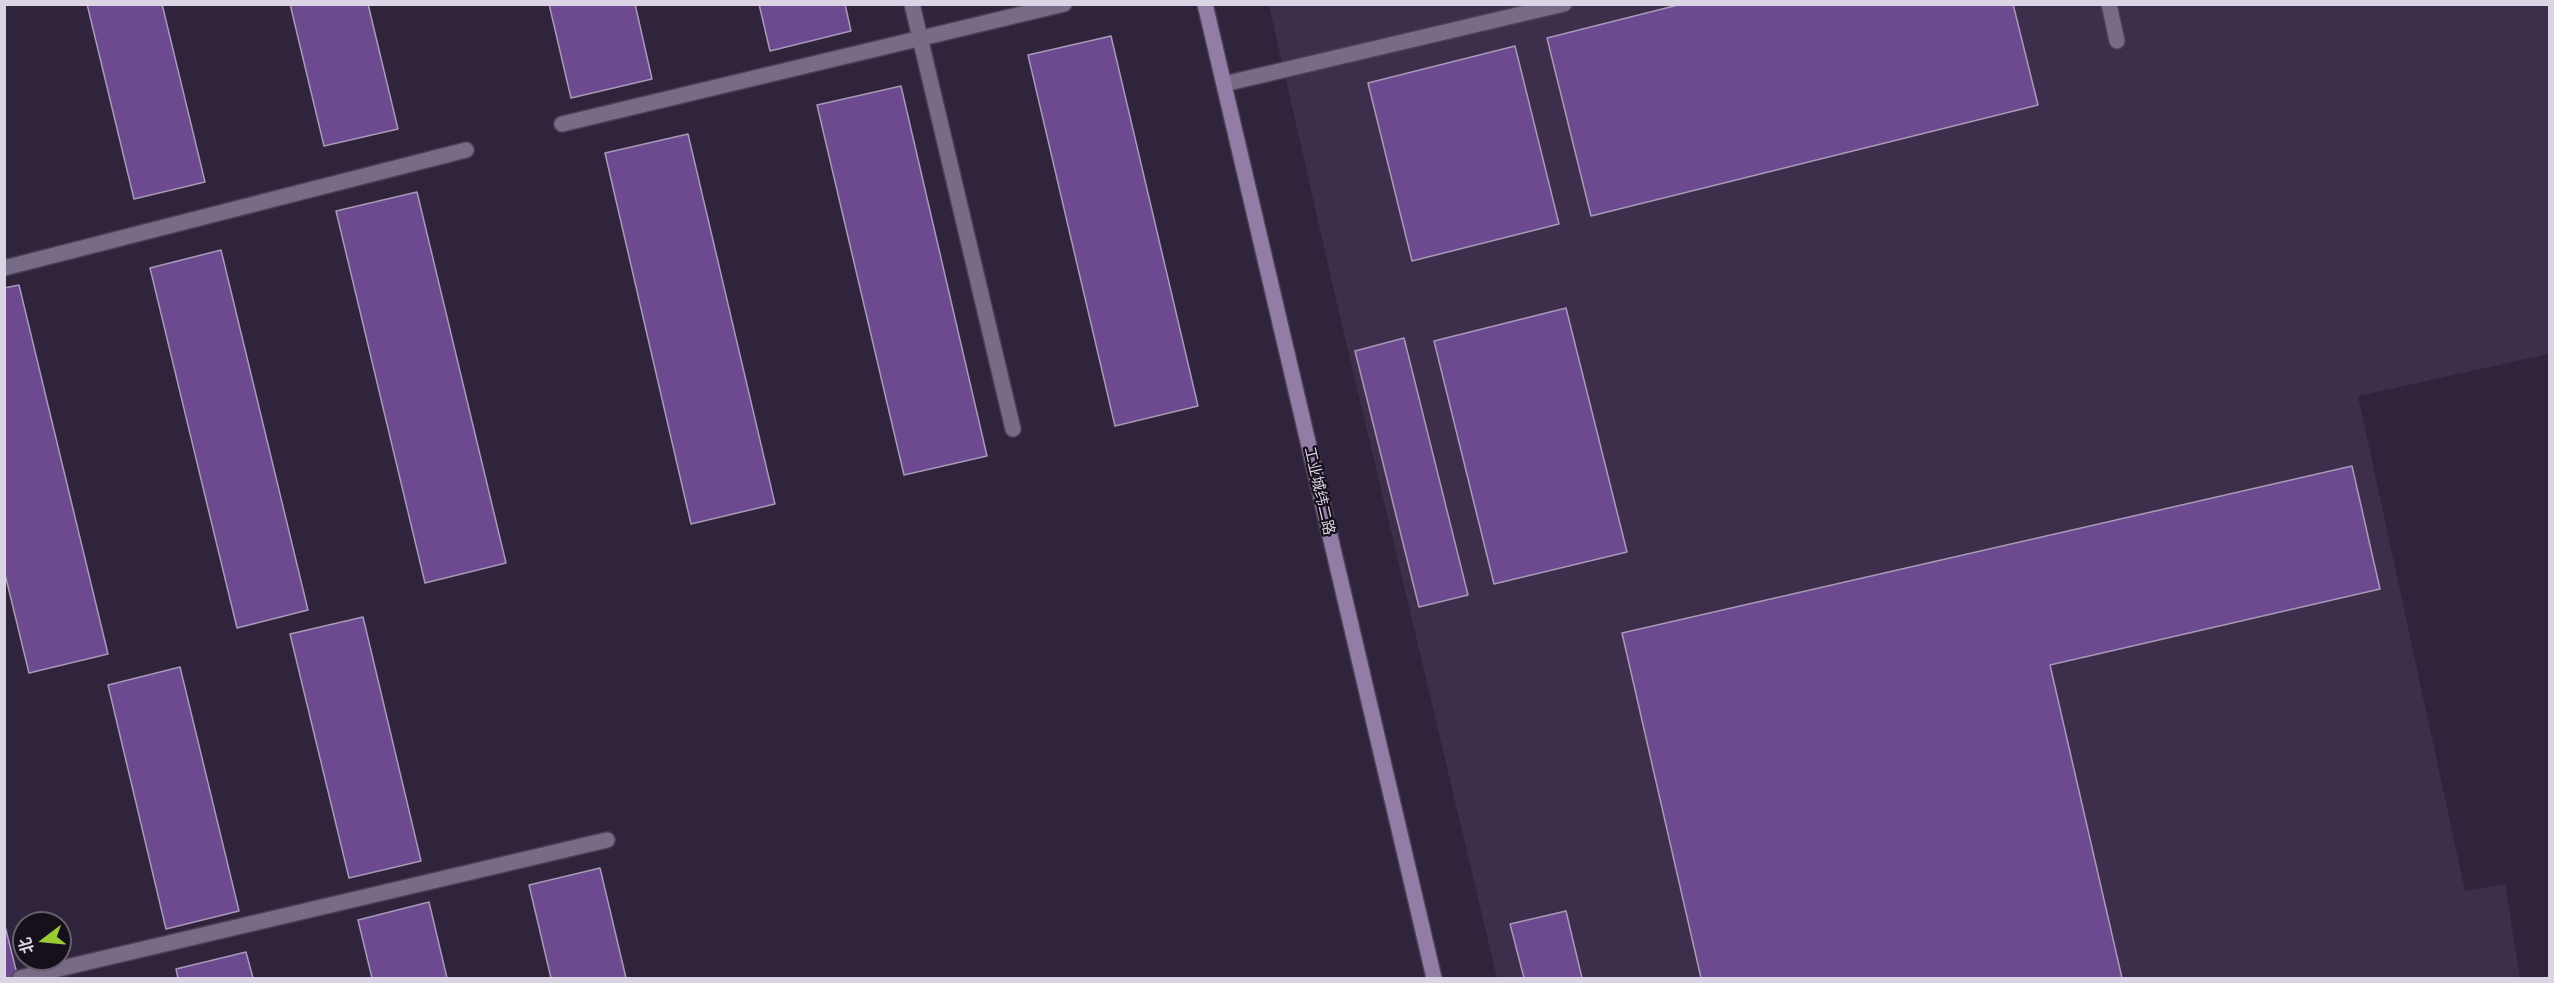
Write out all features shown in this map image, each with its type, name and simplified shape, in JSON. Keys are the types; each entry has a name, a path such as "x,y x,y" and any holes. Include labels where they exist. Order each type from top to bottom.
{"street":[{"name":"工业城纬二路","path":"1205,4 1434,978"}],"lane":[{"path":"912,4 1013,429"},
{"path":"562,124 1064,4"},
{"path":"1224,84 1564,4"},
{"path":"2109,4 2117,41"},
{"path":"4,268 466,150"},
{"path":"20,978 607,840"}],"shaded area":[{"path":"1269,5 2549,5 2549,354 2358,396 2465,891 2505,884 2520,978 1497,978 1334,291"}],"building":[{"path":"87,4 162,4 205,182 134,199"},
{"path":"290,4 368,4 398,129 324,146"},
{"path":"549,4 635,4 652,79 571,98"},
{"path":"759,4 845,4 851,31 770,51"},
{"path":"1682,4 2013,4 2038,105 1591,216 1547,38"},
{"path":"1111,36 1198,406 1115,426 1028,55"},
{"path":"1515,46 1559,224 1412,261 1368,83"},
{"path":"901,86 987,456 904,475 817,105"},
{"path":"688,134 775,504 691,524 605,153"},
{"path":"417,192 506,563 425,583 336,211"},
{"path":"221,250 308,610 237,628 150,268"},
{"path":"19,285 108,654 29,673 4,570 4,288"},
{"path":"1566,308 1627,552 1494,584 1434,341"},
{"path":"1404,338 1468,595 1419,607 1355,351"},
{"path":"2352,466 2380,589 2050,665 2122,978 1701,978 1622,633"},
{"path":"363,617 421,861 349,878 290,634"},
{"path":"180,667 239,911 166,929 108,685"},
{"path":"600,868 626,978 551,978 529,885"},
{"path":"429,902 447,978 372,978 358,920"},
{"path":"1566,911 1582,978 1524,978 1510,924"},
{"path":"4,922 12,954 12,971 16,971 18,978 4,978"},
{"path":"246,952 253,978 178,978 176,969"}]}
